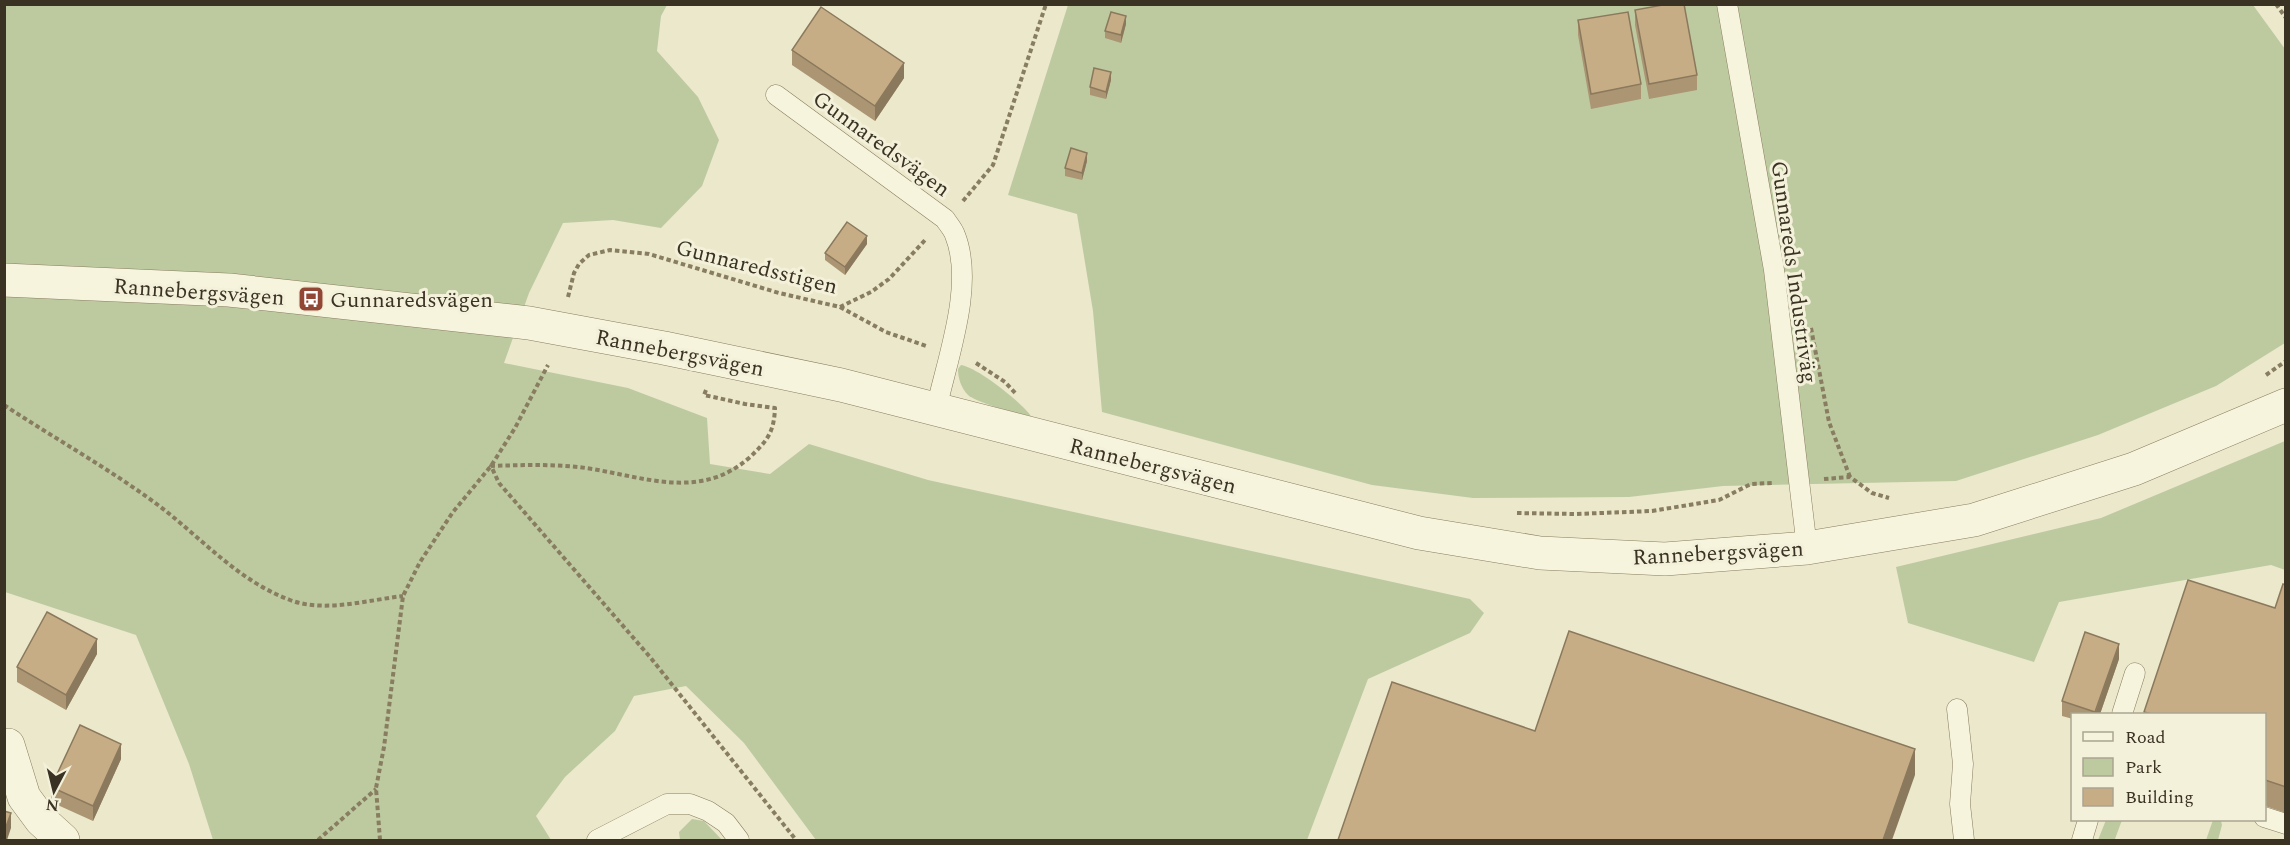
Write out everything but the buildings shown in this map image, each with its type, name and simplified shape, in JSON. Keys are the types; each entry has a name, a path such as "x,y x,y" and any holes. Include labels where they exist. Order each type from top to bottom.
{"street":[{"name":"Rannebergsvägen","path":"4,280 229,290 529,323 841,385 1419,533 1540,553 1665,559 1807,548 1974,520 2134,469 2286,405"},
{"path":"8,744 24,797 41,820 63,840"}],"lane":[{"name":"Gunnareds Industriväg","path":"1727,4 1774,270 1807,548"},
{"name":"Gunnaredsvägen","path":"776,95 945,219 955,235 962,289 959,317 936,410"},
{"path":"2122,713 2135,674"},
{"path":"1957,709 1963,764 1960,804 1964,840"},
{"path":"597,840 667,804 690,804 708,811 726,823 739,840"},
{"path":"2266,817 2286,824"},
{"path":"2082,840 2087,821"}],"path":[{"name":"Gunnaredsstigen","path":"567,298 579,264 589,255 610,250 649,254 779,293 840,307 870,292 890,279 975,189 993,165 1046,4"},
{"path":"2276,4 2286,18"},
{"path":"840,307 886,332 981,365 1005,382 1021,398"},
{"path":"2260,379 2286,362"},
{"path":"380,840 376,788 384,747 403,596 420,562 453,512 491,466 515,428 548,365"},
{"path":"491,466 577,467 674,483 719,478 742,464 765,443 772,430 775,408 704,395 706,390"},
{"path":"4,405 154,502 250,581 291,600 311,605 403,596"},
{"path":"491,466 499,483 650,657 796,840"},
{"path":"1510,513 1576,514 1652,511 1719,500 1751,484 1850,477 1872,493 1898,501"},
{"path":"318,840 376,788"}],"green space":[{"path":"4,5 667,5 661,16 657,51 698,97 719,140 702,186 661,228 613,220 563,223 529,293 504,363 628,388 707,418 710,464 770,474 809,444 928,480 1470,599 1484,613 1470,633 1368,679 1307,840 816,840 744,743 686,686 634,696 615,731 565,777 536,816 551,840 213,840 189,764 136,635 5,592"},
{"path":"1068,5 2253,5 2285,49 2285,343 2216,386 2098,435 1956,481 1723,486 1629,497 1473,498 1372,485 1102,412 1093,311 1077,214 1008,195"},
{"path":"961,365 977,372 998,386 1031,416 988,405 968,395 959,379 958,369"},
{"path":"2285,441 2285,570 2271,565 2059,602 2034,662 1908,623 1896,567 2101,518"},
{"path":"692,819 704,821 722,840 680,840 679,832"},
{"path":"2106,821 2122,821 2115,839 2119,840 2098,840"},
{"path":"2213,821 2221,821 2218,840 2206,840"}],"place":[{"name":"Gunnaredsvägen","path":"311,299"}]}
